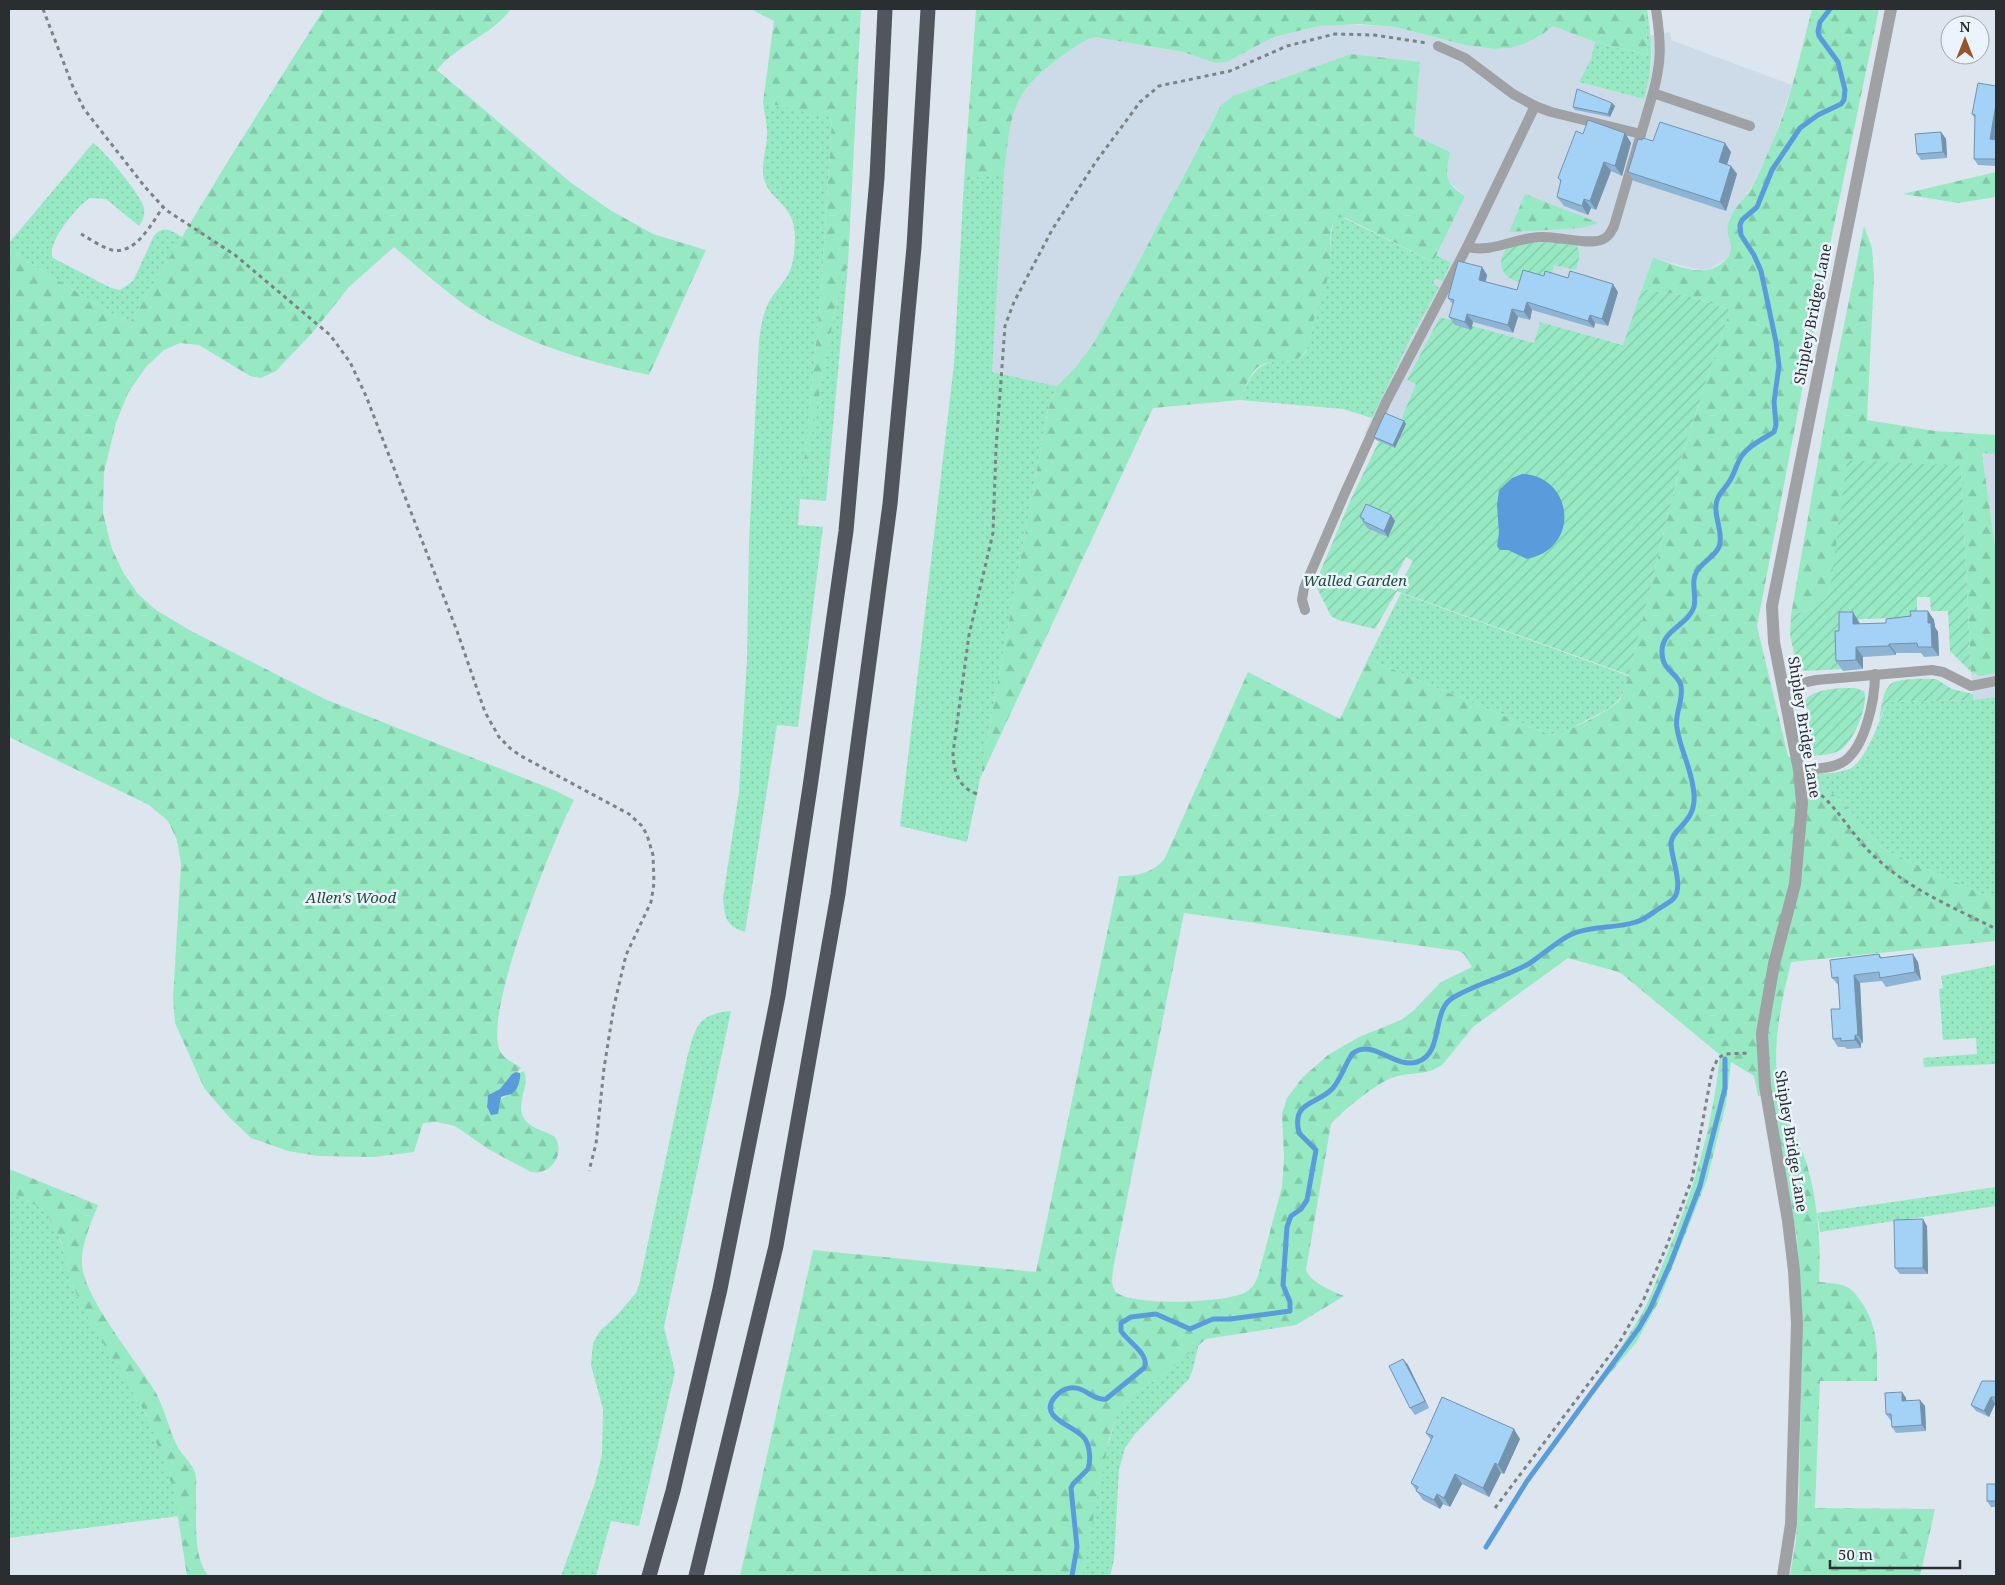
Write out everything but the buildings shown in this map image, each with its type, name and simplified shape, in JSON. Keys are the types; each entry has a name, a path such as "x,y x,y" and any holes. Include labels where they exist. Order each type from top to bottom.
{"highway":[{"path":"650,1576 675,1481 720,1290 778,996 810,787 846,531 877,178 885,9"},
{"path":"696,1576 776,1246 838,894 890,504 914,247 928,9"}],"street":[{"name":"Shipley Bridge Lane","path":"1783,1576 1791,1524 1797,1324 1790,1241 1765,1086 1762,1033 1766,1002 1795,884 1802,814 1800,775 1772,630 1773,593 1891,9"}],"lane":[{"path":"1467,247 1488,248 1538,237 1594,242 1605,238 1614,226 1660,66 1661,45 1656,9"},
{"path":"1438,46 1466,58 1512,94 1535,106 1551,112 1641,134"},
{"path":"1653,94 1750,126"},
{"path":"1304,610 1302,600 1304,588 1344,495 1402,370 1467,247 1535,106"},
{"path":"1784,687 1805,682 1932,670 1943,672 1971,686 1996,681"},
{"path":"1800,775 1838,765 1851,754 1870,714 1874,695 1875,674"}],"path":[{"path":"43,9 73,87 84,109 135,175 163,207 253,269 330,336 350,362 366,396 457,631 485,712 499,737 511,750 521,756 621,809 636,820 647,835 653,855 653,892 646,913 629,947 620,977 608,1038 596,1144 590,1171"},
{"path":"977,794 966,788 958,780 953,753 968,644 993,533 997,431 1005,326 1008,315 1022,286 1064,211 1125,120 1140,102 1159,86 1188,78 1230,71 1287,46 1335,34 1388,36 1438,46"},
{"path":"81,234 111,249 122,250 128,248 144,234 163,207"},
{"path":"1800,775 1827,800 1861,842 1883,864 1924,891 1996,929"},
{"path":"1495,1508 1619,1343 1639,1308 1667,1245 1692,1179 1709,1080 1715,1063 1725,1054 1763,1054"}],"shaded area":[{"path":"1343,24 1396,27 1465,45 1494,49 1511,48 1524,44 1543,34 1551,26 1595,42 1591,59 1579,82 1644,99 1652,63 1651,35 1670,32 1671,40 1792,85 1773,142 1755,181 1729,219 1728,228 1732,246 1731,253 1726,259 1710,269 1699,270 1653,258 1624,345 1540,322 1534,343 1440,317 1407,380 1416,384 1400,422 1397,420 1386,444 1364,434 1413,334 1439,289 1434,284 1434,281 1436,279 1443,280 1449,267 1450,263 1436,255 1465,196 1448,181 1447,172 1450,152 1414,135 1420,63 1351,54 1233,96 1217,112 1137,265 1093,344 1075,368 1057,386 992,372 1004,175 1009,127 1018,100 1032,81 1051,64 1083,41 1095,37 1183,52 1215,63 1232,58 1274,37 1319,26"},
{"path":"1996,440 1996,553 1982,453"},
{"path":"1971,672 1975,675 1996,673 1996,697 1973,700"}],"green space":[{"name":"Allen's Wood","path":"324,9 511,9 494,26 454,54 437,70 570,182 610,210 653,234 706,250 649,375 578,357 510,331 458,300 394,247 349,287 314,331 276,371 261,378 250,376 199,345 180,343 164,350 146,367 128,393 116,423 104,472 103,513 112,549 123,572 138,594 156,610 191,631 327,700 554,790 574,800 551,850 537,887 510,966 501,1002 497,1031 500,1051 507,1059 521,1068 500,1089 489,1094 487,1103 488,1111 499,1110 500,1099 513,1093 520,1080 520,1073 524,1071 526,1077 521,1103 523,1116 530,1125 555,1137 558,1144 557,1157 550,1167 544,1171 531,1172 488,1149 455,1126 437,1122 423,1123 414,1152 374,1157 318,1156 288,1151 251,1138 229,1117 204,1088 175,1023 173,998 181,864 177,840 168,821 149,805 9,737 9,250 129,324 228,161"},
{"path":"751,9 861,9 848,264 839,290 802,486 821,293 832,118 763,102 774,21"},
{"path":"976,9 1644,9 1648,55 1595,42 1552,26 1543,34 1524,44 1511,48 1494,49 1465,45 1396,27 1359,24 1319,26 1274,37 1226,62 1215,63 1183,52 1095,37 1086,40 1062,56 1032,82 1022,95 1011,121 1004,175 984,175 964,181"},
{"path":"1644,9 1647,9 1651,64 1644,99 1579,82 1591,59 1595,42 1648,55"},
{"path":"1812,9 1879,9 1828,254 1757,626 1788,756 1812,774 1813,785 1825,789 1844,804 1877,843 1887,851 1996,900 1996,941 1791,962 1776,1044 1777,1077 1780,1094 1811,1180 1819,1238 1819,1282 1842,1285 1853,1292 1869,1315 1876,1342 1877,1381 1820,1381 1815,1508 1935,1509 1920,1576 1790,1576 1796,1540 1799,1494 1802,1334 1797,1238 1771,1094 1758,1096 1754,1076 1731,1062 1726,1104 1707,1180 1659,1301 1636,1343 1571,1419 1633,1328 1645,1308 1654,1287 1693,1184 1707,1133 1720,1055 1622,974 1568,958 1473,1027 1438,1068 1422,1073 1391,1078 1353,1103 1331,1124 1306,1270 1317,1283 1344,1296 1296,1325 1206,1339 1168,1371 1129,1397 1117,1415 1109,1439 1082,1576 740,1576 813,1250 1036,1272 1119,876 1145,873 1165,858 1248,672 1340,719 1368,659 1550,735 1565,731 1586,721 1619,701 1629,675 1686,442 1730,310 1689,296 1642,289 1653,258 1684,268 1701,271 1716,267 1725,261 1729,255 1731,245 1728,234 1729,221 1736,208 1751,189 1777,131 1789,97","holes":["1184,913 1458,951 1464,954 1472,967 1441,982 1413,1011 1401,1020 1359,1037 1328,1055 1303,1077 1287,1098 1282,1114 1284,1159 1282,1187 1258,1276 1251,1288 1244,1293 1234,1296 1177,1302 1138,1299 1123,1296 1115,1291 1112,1281 1114,1264"]},
{"path":"1351,54 1420,62 1414,135 1450,152 1448,178 1453,187 1465,196 1433,262 1346,218 1337,217 1331,230 1331,263 1309,343 1304,353 1293,360 1271,362 1258,367 1250,378 1240,400 1153,408 980,779 1048,409 1057,386 1075,368 1093,344 1221,105 1233,96"},
{"path":"763,102 832,117 821,293 803,478 839,290 848,264 826,501 800,499 798,525 823,527 798,727 777,725 745,932 733,927 727,920 723,898 739,792 747,659 749,543 759,340 770,300 791,268 795,241 792,219 783,205 769,190 763,176 767,124"},
{"path":"93,143 113,163 136,193 144,208 142,222 139,226 106,199 90,198 78,208 64,225 54,244 53,258 111,288 120,290 133,281 154,236 161,231 167,230 182,237 129,324 9,250 9,243"},
{"path":"1996,172 1996,197 1958,203 1903,194"},
{"path":"984,175 1004,175 992,372 1057,386 1048,409 967,842 900,826 954,364 964,181"},
{"path":"1525,194 1599,223 1581,228 1509,232"},
{"path":"1340,216 1433,262 1436,255 1451,263 1443,281 1436,279 1434,281 1434,284 1439,288 1413,334 1372,418 1343,409 1240,400 1256,370 1268,363 1301,357 1306,352 1331,255 1331,234 1334,220"},
{"path":"1864,226 1872,248 1874,276 1867,420 1935,431 1996,435 1996,454 1982,453 1996,553 1996,673 1979,676 1971,672 1961,466 1832,582 1827,597 1823,602 1812,609 1791,615 1826,414"},
{"path":"1551,242 1576,245 1579,254 1576,270 1554,265 1549,284 1520,282 1511,279 1504,272 1501,262 1502,257 1511,246"},
{"name":"Walled Garden","path":"1642,289 1689,296 1730,310 1686,442 1629,675 1397,591 1375,629 1338,620 1331,616 1315,584 1350,501 1379,441 1395,448 1406,425 1400,422 1416,384 1407,380 1440,317 1534,343 1540,322 1623,345","holes":["1406,557 1413,561 1396,591 1390,588"]},
{"path":"1847,460 1961,466 1971,672 1950,651 1948,611 1931,611 1930,597 1917,597 1917,617 1841,620 1843,669 1805,671 1797,667 1790,635 1791,615 1819,605 1830,591"},
{"path":"1401,593 1629,676 1624,690 1619,699 1608,709 1562,733 1550,735 1368,659"},
{"path":"1911,679 1936,679 1952,689 1973,694 1973,700 1887,702 1879,720 1885,693 1892,683"},
{"path":"1855,688 1864,691 1865,697 1859,722 1851,738 1838,751 1811,756 1805,700 1809,696 1821,691"},
{"path":"1996,697 1996,900 1887,851 1877,843 1844,804 1825,789 1813,785 1812,774 1842,771 1857,764 1872,738 1887,702 1973,700"},
{"path":"1996,965 1996,1064 1924,1067 1923,1058 1977,1054 1976,1038 1943,1040 1939,989 1943,988 1941,976"},
{"path":"731,1011 664,1327 675,1372 639,1526 611,1521 596,1576 561,1576 595,1483 602,1454 603,1409 591,1365 593,1343 600,1331 636,1293 639,1285 692,1038 699,1024 704,1019 711,1015"},
{"path":"9,1169 98,1205 83,1249 82,1264 85,1277 100,1310 153,1388 161,1403 178,1448 194,1470 196,1475 196,1536 200,1559 209,1576 187,1576 174,1491 147,1416 85,1313 69,1277 61,1241 48,1215 41,1208 9,1191"},
{"path":"1996,1187 1996,1206 1820,1232 1817,1213"},
{"path":"9,1191 40,1207 54,1224 76,1293 92,1325 152,1426 167,1464 179,1516 9,1538"},
{"path":"1199,1343 1189,1379 1135,1434 1125,1448 1119,1470 1114,1560 1110,1576 1082,1576 1102,1466 1117,1414 1129,1397 1168,1371"}],"water":[{"path":"1522,474 1539,478 1552,487 1561,499 1564,514 1563,528 1556,542 1544,553 1527,559 1508,550 1500,550 1497,546 1499,533 1497,505 1499,490 1512,478"},
{"path":"520,1073 519,1084 512,1094 501,1097 498,1114 491,1115 487,1107 488,1095 500,1089 512,1074"}],"waterway":[{"path":"1072,1576 1077,1547 1071,1488 1088,1469 1090,1454 1085,1439 1081,1434 1060,1422 1051,1411 1050,1405 1057,1394 1070,1388 1080,1389 1097,1398 1106,1399 1144,1368 1145,1363 1142,1353 1121,1331 1121,1323 1131,1317 1156,1314 1190,1329 1213,1319 1230,1319 1290,1311 1290,1302 1283,1285 1287,1227 1291,1216 1301,1209 1307,1200 1316,1150 1299,1133 1298,1122 1302,1109 1333,1088 1352,1054 1367,1049 1400,1061 1408,1063 1417,1062 1426,1057 1431,1050 1442,1011 1454,997 1521,968 1572,934 1587,929 1628,924 1642,920 1671,901 1677,893 1678,886 1671,843 1675,833 1688,819 1694,804 1694,795 1676,723 1682,691 1681,686 1677,677 1664,663 1662,658 1663,644 1666,638 1691,613 1695,602 1695,575 1719,547 1720,534 1716,511 1716,502 1719,496 1731,479 1744,453 1774,432 1776,425 1774,402 1779,366 1776,342 1761,271 1754,255 1741,235 1740,225 1742,220 1757,207 1772,170 1800,128 1818,115 1841,104 1844,100 1845,90 1838,62 1819,36 1818,31 1820,22 1830,9"},
{"path":"1486,1547 1527,1481 1639,1328 1650,1309 1671,1262 1700,1186 1725,1088 1725,1059"}]}
